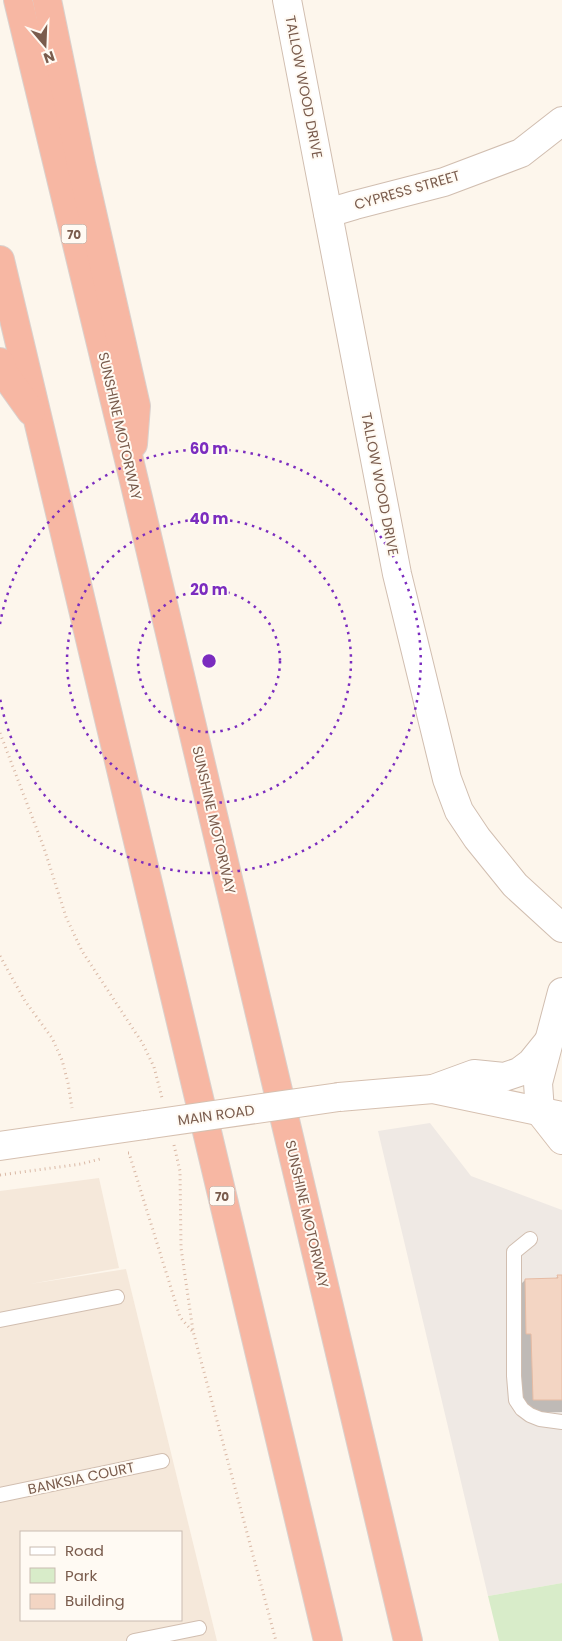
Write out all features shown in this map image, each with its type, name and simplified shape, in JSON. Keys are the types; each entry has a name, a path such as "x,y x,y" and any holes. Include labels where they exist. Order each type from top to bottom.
{"highway":[{"name":"SUNSHINE MOTORWAY","path":"18,0 131,468 408,1641"},
{"path":"47,0 81,164 136,406 131,468"},
{"name":"70","path":"0,260 328,1641"},
{"path":"0,362 3,372 39,423"}],"street":[{"name":"TALLOW WOOD DRIVE","path":"287,0 397,574 447,778 460,811 477,838 515,885 562,928"},
{"name":"CYPRESS STREET","path":"328,214 355,204 444,182 521,153 562,122"},
{"name":"MAIN ROAD","path":"551,1114 538,1083 562,992"},
{"name":"MAIN ROAD","path":"0,1146 339,1097 433,1088 474,1074 504,1077 519,1072 531,1063 548,1042"},
{"name":"MAIN ROAD","path":"433,1088 551,1114"},
{"path":"562,1096 551,1114 562,1140"}],"lane":[{"path":"530,1239 514,1252 514,1376 516,1400 522,1409 530,1415 540,1419 562,1422"},
{"path":"0,1320 117,1297"},
{"name":"BANKSIA COURT","path":"0,1494 162,1461"},
{"path":"134,1641 199,1628"}],"path":[{"path":"0,733 44,848 66,917 82,951 143,1044 154,1067 163,1104"},
{"path":"0,956 26,1001 52,1038 62,1060 72,1108"},
{"path":"173,1140 180,1171 181,1248 192,1331 276,1641"},
{"path":"120,1155 129,1153 180,1317 192,1331"},
{"path":"0,1174 100,1160"}],"shaded area":[{"path":"430,1123 471,1176 562,1210 562,1583 488,1596 378,1131"},
{"path":"99,1178 119,1268 30,1284 126,1269 217,1641 0,1641 0,1191"}],"green space":[{"path":"562,1583 562,1641 499,1641 488,1596"}],"building":[{"path":"557,1275 562,1275 562,1400 533,1400 531,1334 526,1334 525,1279 558,1278"}]}
